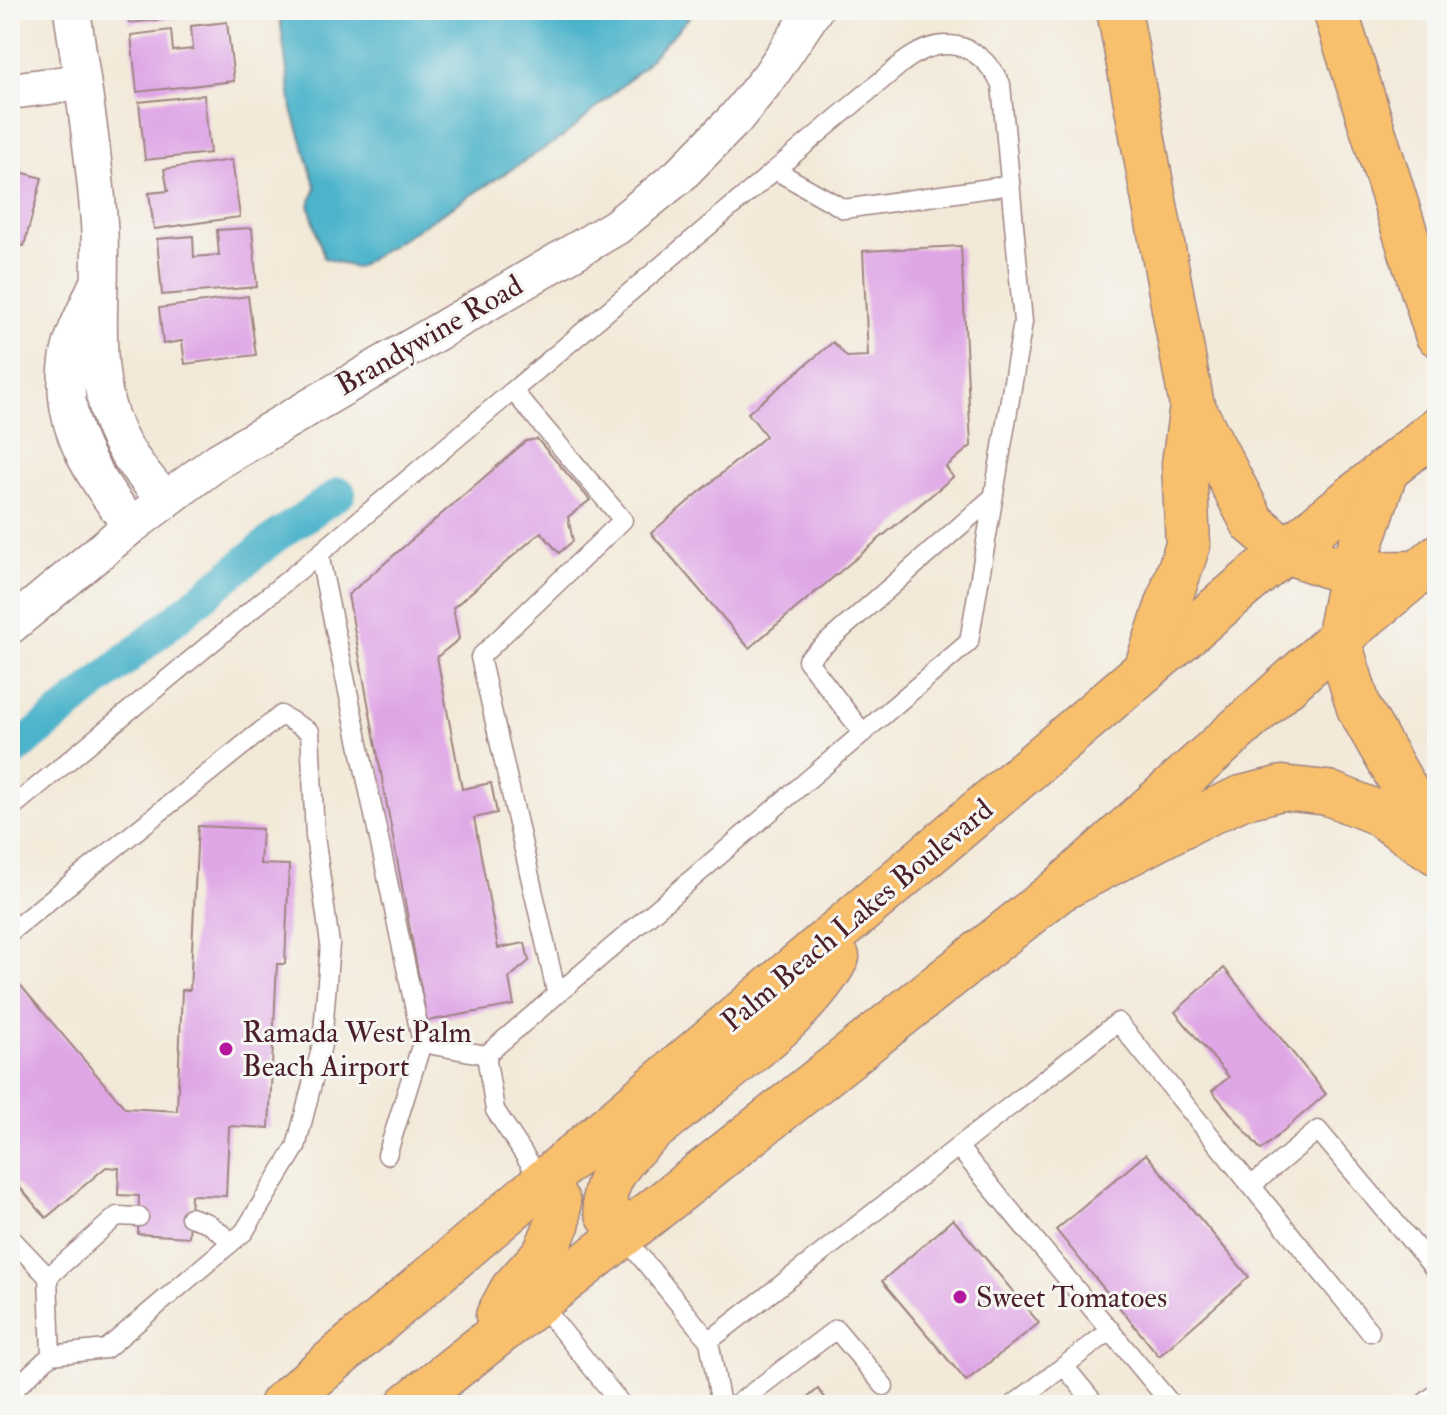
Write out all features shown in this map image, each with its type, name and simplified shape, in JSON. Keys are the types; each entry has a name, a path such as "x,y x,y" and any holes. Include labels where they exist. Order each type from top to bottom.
{"main road":[{"path":"1119,10 1192,406 1253,523 1286,551 1351,574 1427,565"},
{"path":"1335,10 1436,332"},
{"path":"1146,669 1188,545 1184,464 1192,406"},
{"name":"Palm Beach Lakes Boulevard","path":"281,1405 1146,669 1437,429"},
{"path":"1386,470 1351,574 1338,639 1359,708 1437,845"},
{"path":"408,1405 1059,890 1338,639 1427,565"},
{"path":"1059,890 1241,798 1282,788 1328,793 1376,812 1437,853"},
{"path":"622,1235 606,1211 605,1193 625,1157 659,1125 774,1032 830,971 859,913"},
{"path":"479,1349 512,1290 545,1253 558,1222 558,1203 543,1182"}],"street":[{"path":"72,10 99,224 98,316 109,412 119,437 141,472 165,500"},
{"name":"Brandywine Road","path":"10,626 131,526 218,461 616,227 679,176 735,119 769,77 814,10"},
{"path":"10,91 82,82"},
{"path":"100,278 71,350 67,391 72,424 82,456 131,526"}],"lane":[{"path":"10,809 319,554 917,51 936,45 956,46 976,53 991,66 1001,84 1023,322 969,642 486,1055"},
{"path":"775,170 844,209 1011,185"},
{"path":"513,391 623,520 480,657 557,995"},
{"path":"863,733 807,660 993,497"},
{"path":"319,554 422,1043 387,1155"},
{"path":"10,932 281,715 310,732 315,836 330,944 322,1045 296,1147 244,1232 106,1349 51,1355 10,1393"},
{"path":"709,1341 1118,1022 1370,1332"},
{"path":"422,1043 486,1055"},
{"path":"486,1055 495,1110 543,1182"},
{"path":"1251,1186 1318,1130 1437,1272"},
{"path":"958,1147 1172,1405"},
{"path":"48,1277 117,1216 139,1217"},
{"path":"190,1217 208,1223 232,1242"},
{"path":"622,1235 709,1341 721,1405"},
{"path":"10,1237 48,1277 51,1355"},
{"path":"539,1302 622,1405"},
{"path":"736,1405 836,1329 884,1386"},
{"path":"1013,1405 1111,1330"},
{"path":"1064,1366 1096,1405"},
{"path":"1422,1405 1437,1393"}],"water":[{"path":"279,10 696,10 641,69 564,136 356,268 324,258 309,205 316,188 292,109"}],"building":[{"path":"127,10 225,10 225,13 129,23"},
{"path":"227,22 234,81 137,92 131,35 171,30 173,51 193,49 191,26"},
{"path":"204,95 210,153 145,160 139,102"},
{"path":"232,160 240,217 154,229 149,193 168,191 164,169"},
{"path":"10,169 42,178 24,246 10,242"},
{"path":"252,228 257,287 162,295 157,239 193,236 194,257 219,255 217,230"},
{"path":"961,246 971,446 946,467 953,477 749,648 651,533 766,436 748,413 833,342 847,357 868,356 863,251"},
{"path":"10,252 19,254 11,286 10,286"},
{"path":"248,296 256,355 185,364 182,341 163,344 159,308"},
{"path":"537,439 590,500 568,517 573,541 559,553 541,532 453,608 459,639 437,657 462,789 491,783 497,813 474,818 498,948 525,943 529,961 509,978 514,1005 427,1021 348,595 526,441"},
{"name":"Ramada West Palm Beach Airport","path":"198,826 262,829 260,864 289,865 285,964 277,964 269,1128 229,1126 226,1196 191,1195 189,1237 138,1234 139,1196 118,1195 119,1168 106,1167 46,1218 10,1176 10,973 125,1108 177,1111 182,990 190,990"},
{"path":"1224,968 1326,1094 1261,1150 1212,1091 1229,1077 1175,1012"},
{"path":"1146,1154 1249,1277 1159,1356 1056,1230"},
{"path":"953,1219 1039,1323 966,1381 882,1281"},
{"path":"818,1389 831,1405 799,1405"}],"waterway":[{"path":"10,755 274,538 340,493"}],"place":[{"name":"Ramada West Palm Beach Airport","path":"226,1049"},
{"name":"Sweet Tomatoes","path":"960,1297"}]}
